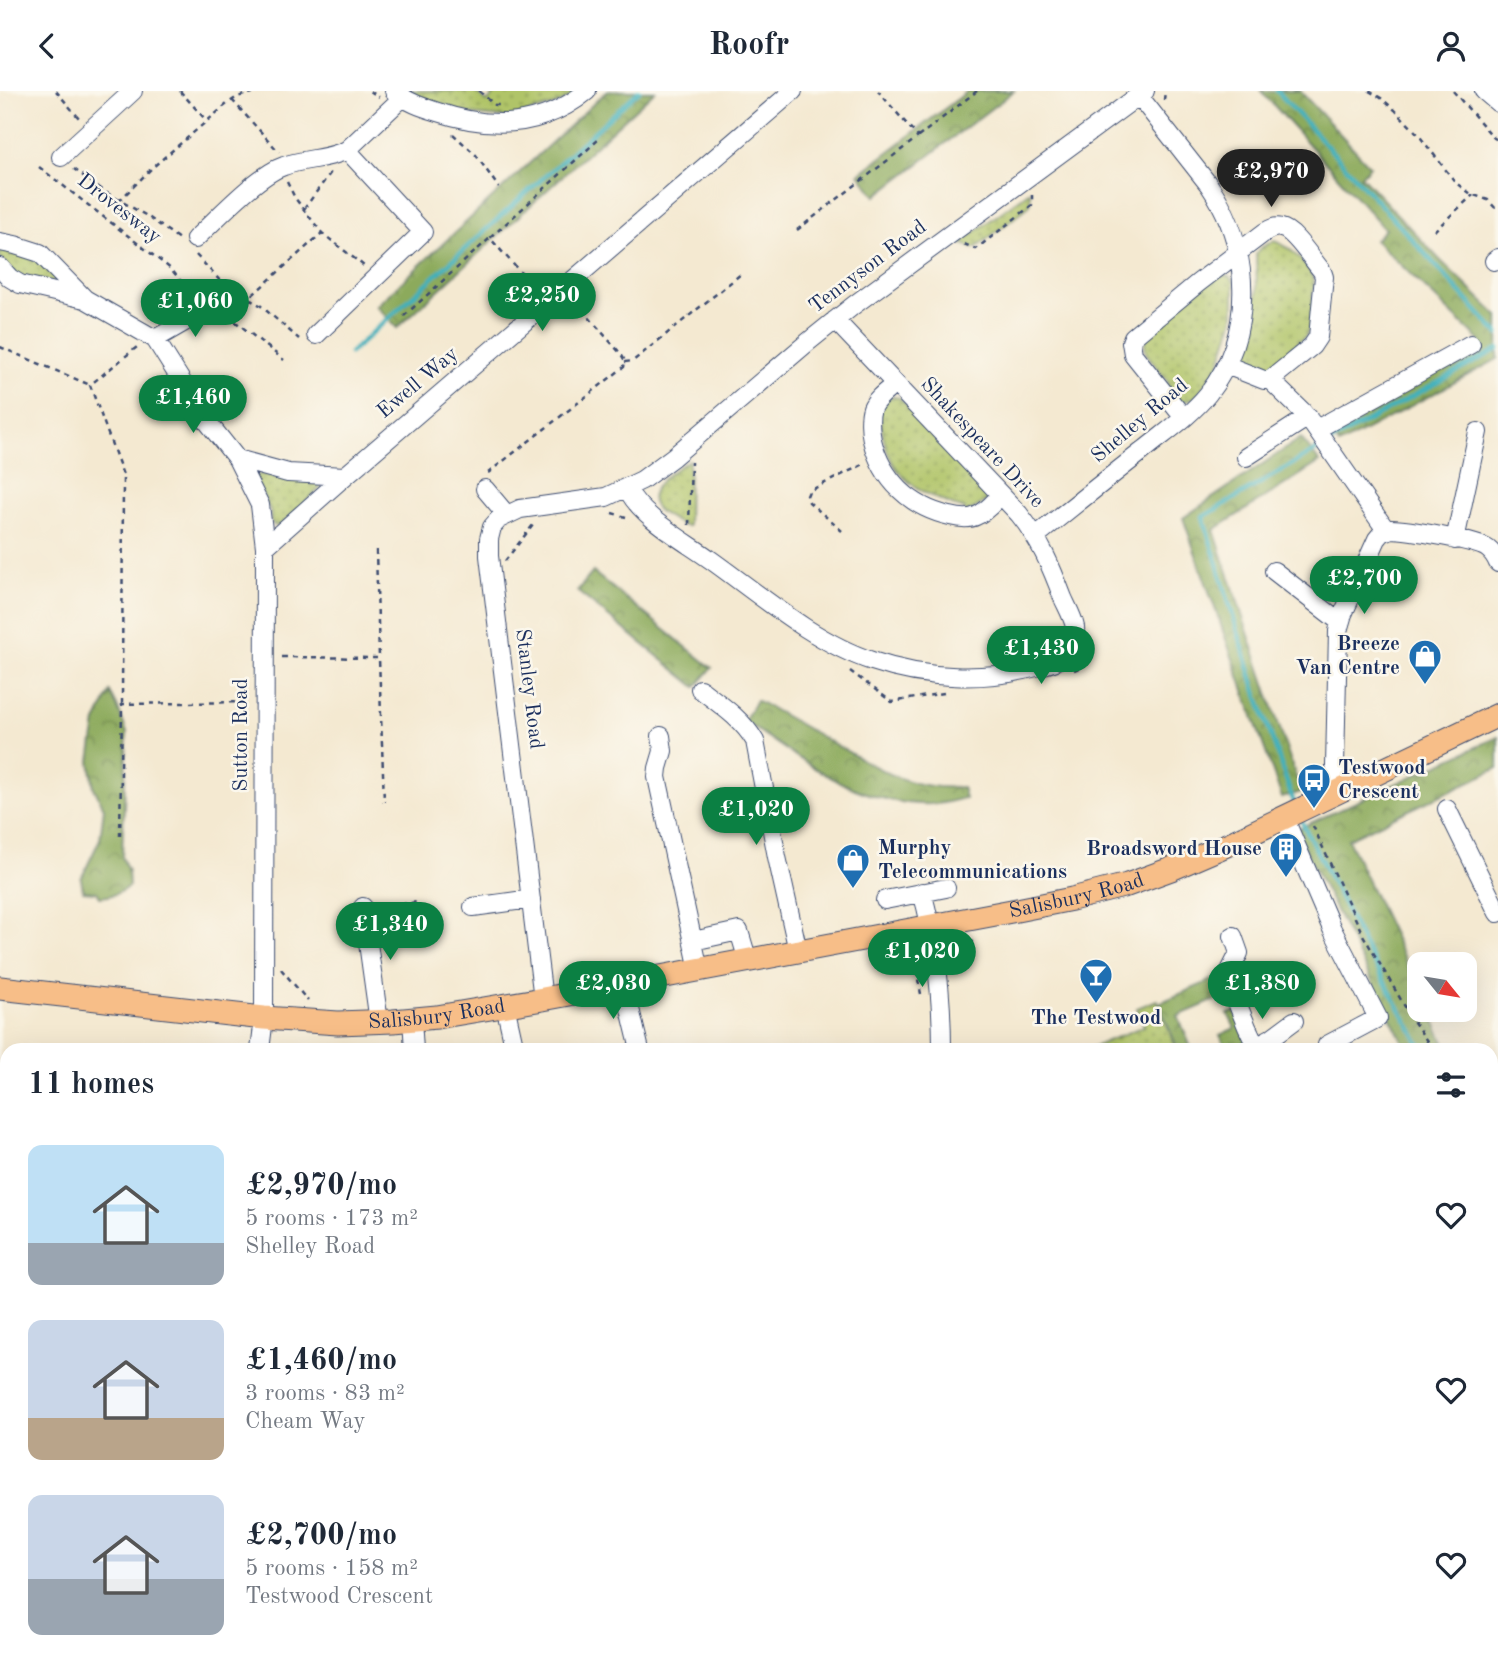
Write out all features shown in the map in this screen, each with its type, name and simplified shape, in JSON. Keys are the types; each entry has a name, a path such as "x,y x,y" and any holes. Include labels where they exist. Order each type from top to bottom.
{"main road":[{"name":"Salisbury Road","path":"0,988 264,1018 338,1023 412,1019 543,999 1072,899 1126,885 1229,844 1498,715"}],"street":[{"path":"61,157 133,91"},
{"path":"195,239 271,171 286,165 334,156 348,150 397,98 456,118 488,124 518,123 548,116 587,91"},
{"name":"Ewell Way","path":"265,547 793,91"},
{"path":"1484,91 1498,103"},
{"name":"Shelley Road","path":"1036,535 1184,418 1207,395 1234,348 1243,278 1234,234 1218,198 1142,93"},
{"name":"Tennyson Road","path":"626,488 642,480 673,457 835,320 1142,93"},
{"path":"316,335 423,232 348,150"},
{"path":"1184,418 1133,354 1133,337 1265,232 1279,227 1285,229 1296,239 1324,277 1318,337 1312,346 1270,380 1226,365"},
{"path":"0,242 40,253 85,299 153,338 210,307"},
{"path":"0,267 20,284 85,299"},
{"name":"Shakespeare Drive","path":"626,488 635,502 650,516 819,636 871,661 942,676 1014,672 1062,658 1074,638 1074,623 1036,535 1002,495 835,320"},
{"name":"Sutton Road","path":"153,338 206,420 237,459 260,505 265,547 264,1018 261,1043"},
{"path":"1246,457 1471,344"},
{"path":"1270,380 1312,423 1386,530"},
{"path":"895,384 873,406 871,434 878,457 897,489 935,513 959,518 977,516 1002,495"},
{"path":"1455,540 1478,432"},
{"path":"237,459 288,473 345,476"},
{"path":"484,483 506,514 520,509 606,497 626,488"},
{"name":"Stanley Road","path":"506,514 492,527 489,557 543,999"},
{"path":"1344,788 1335,766 1337,643 1340,622 1373,547 1382,533 1397,529 1480,545 1487,548 1498,563"},
{"path":"1274,571 1340,622"},
{"path":"700,689 738,719 755,741 798,951"},
{"path":"661,736 663,751 657,777 699,970"},
{"path":"1447,809 1498,913"},
{"path":"1283,817 1332,929 1378,1018 1331,1043"},
{"path":"885,900 946,888"},
{"path":"922,893 932,925 938,962 942,1043"},
{"path":"473,907 531,899"},
{"path":"363,908 379,1022"},
{"path":"693,941 739,931 748,961"},
{"path":"1233,936 1239,953 1228,981 1251,1043"},
{"path":"624,984 638,1043"},
{"path":"505,1005 513,1043"},
{"path":"412,1019 414,1043"},
{"path":"1262,1043 1294,1021"}],"path":[{"path":"56,91 90,131"},
{"path":"180,91 207,121"},
{"path":"118,201 153,167 232,100 260,91"},
{"path":"370,91 397,98"},
{"path":"480,91 495,105 502,106"},
{"path":"878,91 918,137"},
{"path":"797,230 977,91"},
{"path":"1164,109 1165,91"},
{"path":"1369,91 1395,110 1457,183 1473,195 1488,200 1498,211"},
{"path":"1378,96 1381,91"},
{"path":"1453,91 1498,140"},
{"path":"232,100 286,165 290,188 322,233 377,278"},
{"path":"449,131 476,155 499,188"},
{"path":"404,316 599,139"},
{"path":"304,209 348,150"},
{"name":"Drovesway","path":"39,167 171,269 210,307 284,360"},
{"path":"958,242 976,249 1032,205 1032,188"},
{"path":"1434,231 1473,195"},
{"path":"248,299 322,233"},
{"path":"490,238 547,303"},
{"path":"625,362 633,361 741,274"},
{"path":"564,289 625,362"},
{"path":"90,385 153,338"},
{"path":"0,347 90,385 123,475 120,836"},
{"path":"484,483 620,371 625,362"},
{"path":"689,531 691,456"},
{"path":"842,531 808,502 809,491 878,457"},
{"path":"376,550 384,802"},
{"path":"265,657 379,658"},
{"path":"850,671 892,702 949,692"},
{"path":"122,704 264,702"},
{"path":"1304,807 1363,935 1428,1043"},
{"path":"363,908 417,902"},
{"path":"907,930 923,1000"},
{"path":"938,962 946,960 976,939"},
{"path":"278,964 313,1007 312,1022"}],"green space":[{"path":"408,91 474,91 487,102 498,91 579,91 558,104 510,118 467,114"},
{"path":"607,91 655,91 397,328 376,306"},
{"path":"968,91 1014,91 876,196 859,174"},
{"path":"1261,91 1300,91 1370,166 1361,176 1440,260 1498,316 1498,359 1339,445 1328,425 1481,342 1375,240 1385,229"},
{"path":"1030,191 1029,206 977,247 960,243"},
{"path":"1274,241 1287,247 1300,259 1310,272 1314,286 1306,336 1271,367 1265,369 1249,364 1245,355 1257,292 1256,254 1260,248"},
{"path":"0,249 32,256 65,286 16,275 0,258"},
{"path":"1223,275 1234,282 1234,318 1218,368 1194,398 1182,402 1167,390 1168,382 1146,353 1149,328 1217,276"},
{"path":"889,398 900,398 989,494 988,500 964,515 965,509 922,491 903,476 890,457 881,420 875,421 876,412"},
{"path":"1301,438 1320,462 1214,530 1301,792 1282,798 1183,518"},
{"path":"689,460 688,526 684,526 659,511 653,503 653,496 661,481"},
{"path":"261,474 318,482 320,488 281,525 275,526 271,522 270,510 255,479"},
{"path":"593,572 712,668 696,687 577,591"},
{"path":"110,692 127,733 122,857 128,871 129,886 116,894 100,897 97,892 83,891 81,879 100,839 104,808 94,788 90,761 96,722"},
{"path":"756,700 881,770 911,782 962,787 965,798 937,804 906,803 880,798 832,778 744,721"},
{"path":"1498,737 1498,768 1348,839 1407,964 1407,1022 1435,1022 1445,1043 1403,1043 1295,830"},
{"path":"1219,977 1227,995 1178,1016 1189,1043 1175,1043 1159,1003"},
{"path":"1157,1000 1174,1043 1103,1043 1144,1026 1137,1008"},
{"path":"1235,1011 1249,1040 1242,1043 1224,1043 1220,1035 1235,1028 1228,1014"}],"waterway":[{"path":"350,353 639,91"},
{"path":"1277,91 1498,334"},
{"path":"1330,442 1498,349"},
{"path":"1294,803 1254,685 1203,517 1323,446"},
{"path":"1300,818 1363,943 1419,1043"}],"place":[{"name":"Breeze Van Centre","path":"1425,686"},
{"name":"Testwood Crescent","path":"1314,810"},
{"name":"Broadsword House","path":"1286,879"},
{"name":"Murphy Telecommunications","path":"853,890"},
{"name":"The Testwood","path":"1096,1005"}]}
